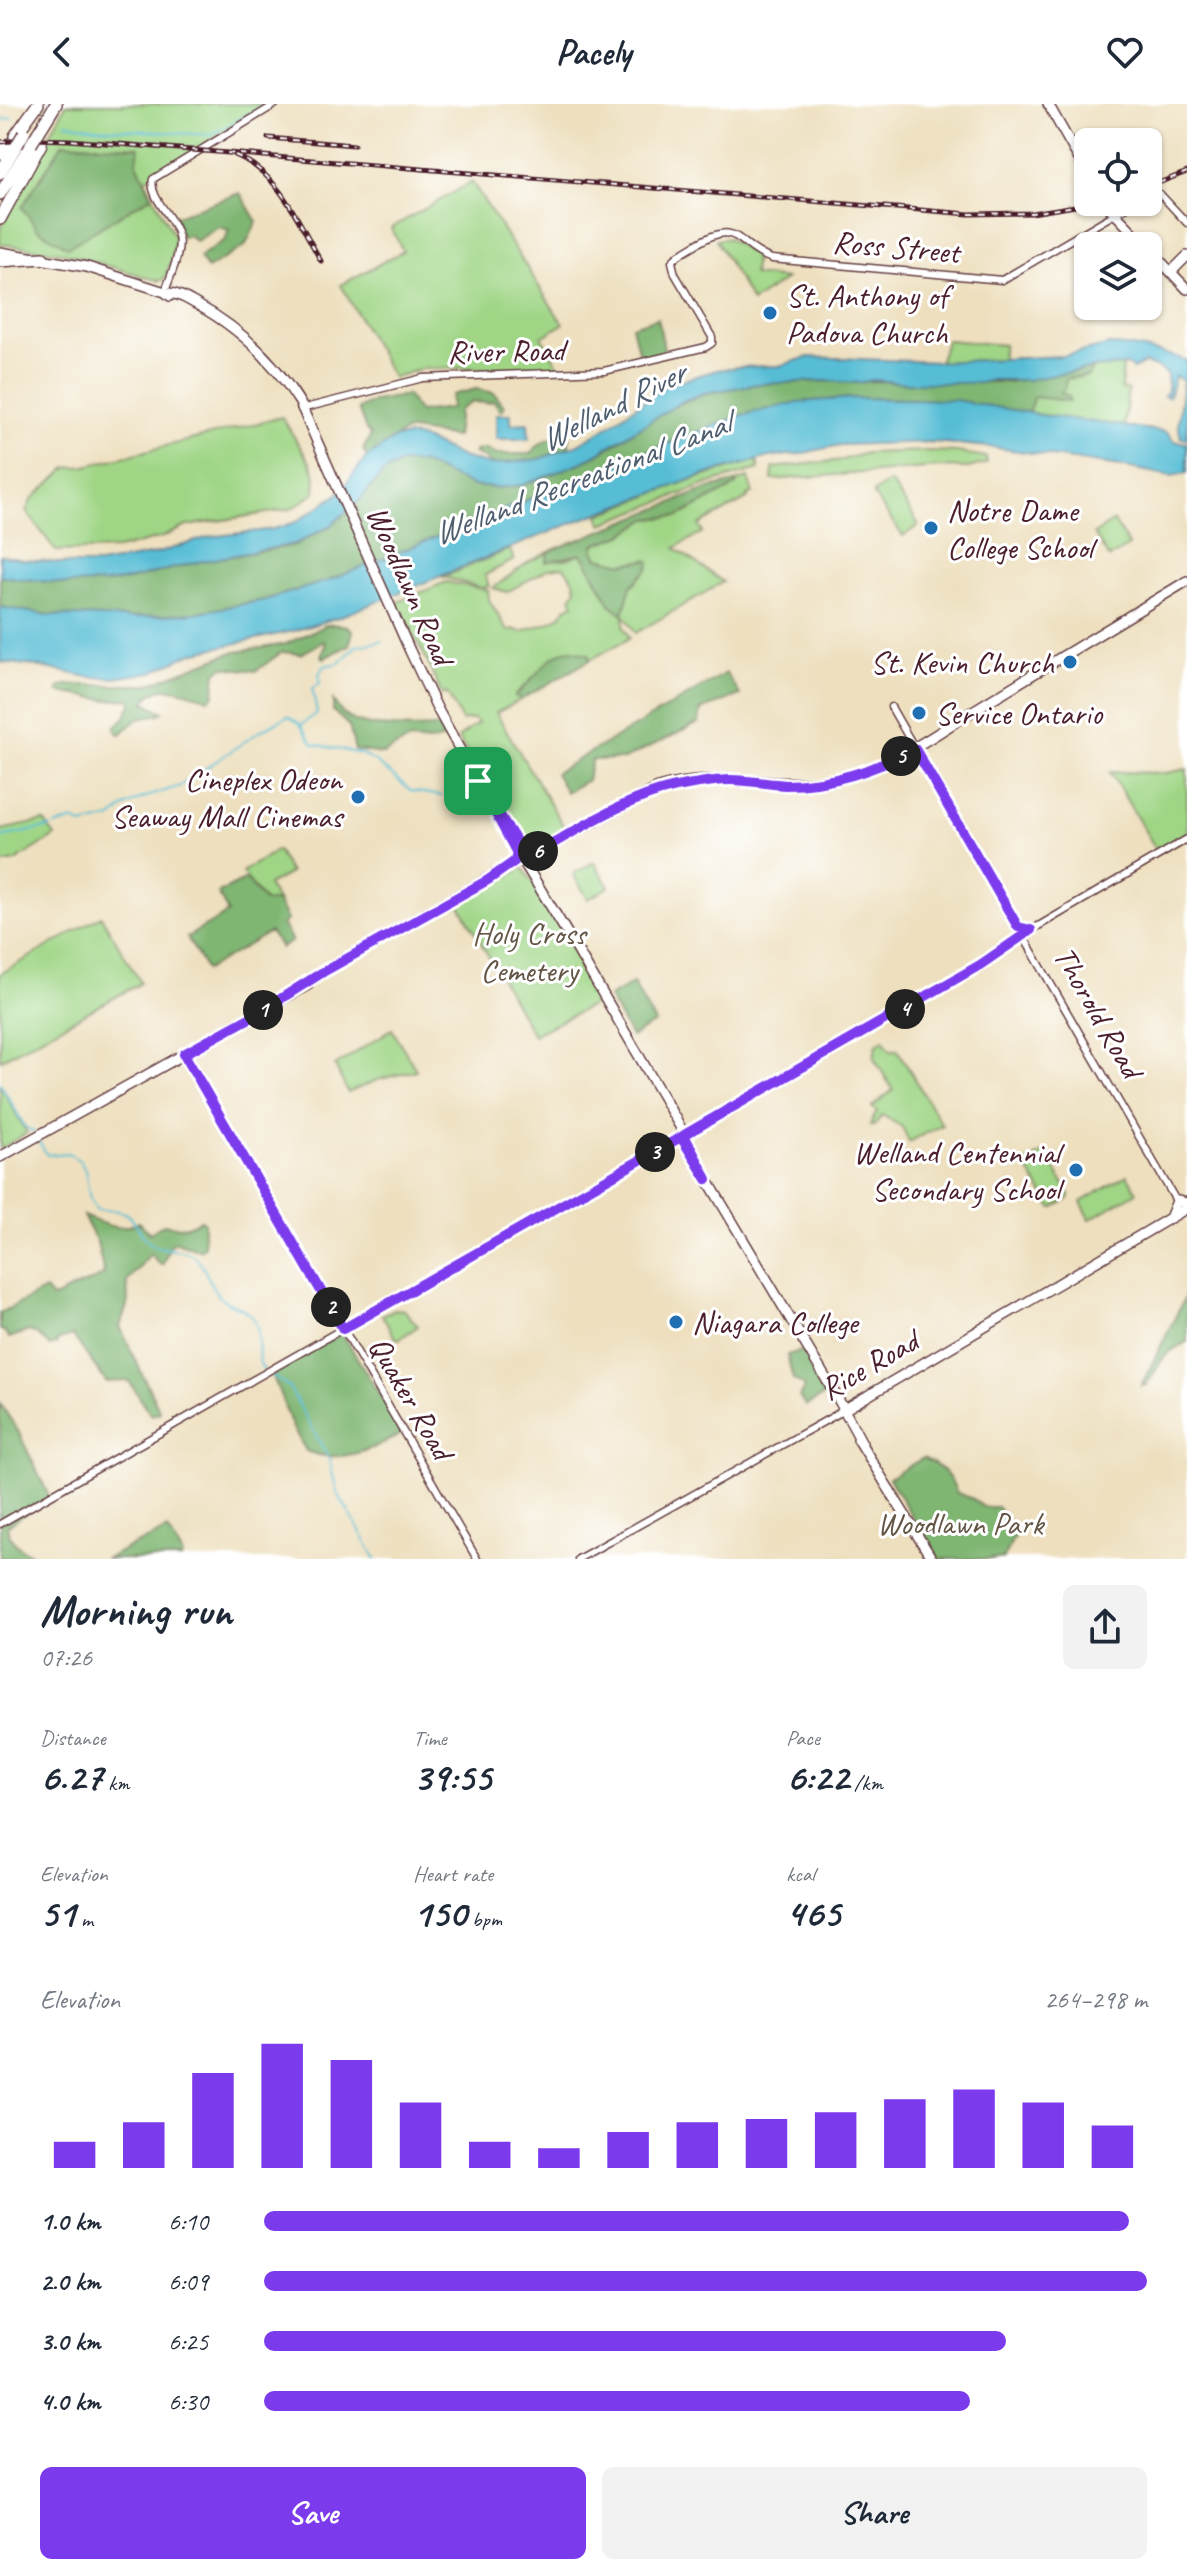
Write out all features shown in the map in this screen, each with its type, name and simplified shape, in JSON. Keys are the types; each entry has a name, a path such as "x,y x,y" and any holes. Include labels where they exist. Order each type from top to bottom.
{"highway":[{"path":"0,219 40,104"},
{"path":"0,173 56,104"},
{"path":"0,194 28,139 62,104"},
{"path":"0,154 28,139"},
{"path":"0,261 43,258"}],"main road":[{"path":"1048,104 1074,150"},
{"path":"1117,216 1132,232"},
{"name":"Woodlawn Road","path":"0,252 87,267 166,292 204,313 265,361 300,408 438,710 508,835 526,860"},
{"path":"1174,268 1187,256"},
{"path":"1162,262 1174,268 1187,289"},
{"path":"0,1157 658,788 678,782 713,779 787,785 810,783 874,768 914,747 1187,581"},
{"name":"Woodlawn Road","path":"478,781 561,916 779,1307 932,1559"},
{"path":"504,870 518,857 508,835"},
{"path":"303,987 323,972 526,860"},
{"name":"Rice Road","path":"842,1411 1169,1219 1182,1207"}],"street":[{"path":"166,292 177,254 178,235 152,188 153,179 276,104"},
{"path":"1162,197 1187,223"},
{"name":"Ross Street","path":"712,343 712,337 675,274 672,262 706,239 724,232 776,260 1002,280 1112,216"},
{"name":"River Road","path":"300,408 413,379 604,371 704,348 712,343"},
{"name":"Thorold Road","path":"891,707 1182,1207"},
{"path":"0,1524 972,970 1031,930 1187,839"},
{"path":"1019,927 1031,930"},
{"name":"Quaker Road","path":"184,1054 477,1559"},
{"name":"Rice Road","path":"578,1559 842,1411"}],"green space":[{"path":"66,104 271,104 145,180 175,238 165,278 159,281 61,252 0,244 0,229"},
{"path":"63,143 139,147 137,163 152,196 68,247 37,229 22,207"},
{"path":"472,182 563,324 542,337 560,369 424,368 393,378 341,285 403,251 391,228"},
{"path":"240,193 257,222 245,246 207,269 199,257 225,240 229,230 219,227 196,241 189,235 182,237 173,217"},
{"path":"728,238 755,255 753,275 786,279 752,302 716,240"},
{"path":"658,318 665,354 640,359 632,326"},
{"path":"947,340 1004,345 1001,360 939,362"},
{"path":"1123,365 1121,389 1128,390 1124,427 898,399 883,400 908,383"},
{"path":"1093,368 1088,376 1066,379 1061,393 1069,396 1070,401 1034,397 1028,413 920,399 853,398 798,402 742,415 328,581 265,600 194,613 131,618 49,615 0,607 0,576 66,584 105,583 295,545 330,526 357,503 383,473 400,463 422,462 473,486 497,488 522,485 585,461 668,409 704,393 758,384 822,381 1007,382"},
{"path":"476,389 494,393 504,406 502,410 494,401 473,402 459,410 456,437 412,430 404,432 367,457 363,450 371,435 358,409 374,401 407,395 419,412 451,408 452,395"},
{"path":"282,417 316,476 315,493 291,509 187,526 163,537 118,549 56,551 26,511 32,499 67,468 86,466"},
{"path":"570,436 568,449 539,459 490,465 485,458 474,453 487,449 494,454 531,454 538,445 548,440"},
{"path":"928,451 986,457 987,463 968,468 940,467 772,480 773,468 842,460 866,453"},
{"path":"757,460 759,469 710,483 602,524 599,515 678,484"},
{"path":"748,478 753,493 748,495 749,498 699,525 703,532 675,548 723,582 636,633 624,615 624,627 630,638 590,660 589,654 580,652 560,654 515,696 522,699 496,713 567,832 528,853 458,738 478,723 474,719 462,721 447,693 442,695 424,654 395,603 446,582 488,590 489,600 508,631 522,632 558,618 574,604 571,597 576,590 574,581 564,567 548,569 507,592 493,588 527,563 549,552 546,561 580,554 584,557 610,603 628,596 631,586 647,569 647,560 623,564 598,558 594,545 622,535 647,519 679,516 736,485 735,482"},
{"path":"735,482 737,485 679,516 647,519 622,535 594,545 598,558 623,564 650,562 648,569 631,586 623,614 610,604 580,554 546,562 549,552 555,549 707,489"},
{"path":"889,482 918,523 903,536 874,496 874,492"},
{"path":"1114,521 1129,546 1109,558 1094,534"},
{"path":"510,549 514,560 485,575 489,586 482,588 443,577"},
{"path":"326,625 351,629 349,645 324,658 321,656 324,641 301,654 282,652 256,671 223,667 216,672 214,695 209,699 174,689 158,691 145,702 163,712 140,718 121,734 115,727 125,717 132,702 129,699 107,700 58,692 59,687 65,685 147,685 230,653 286,644"},
{"path":"572,650 589,654 590,660 522,699 515,697 550,659"},
{"path":"726,673 740,695 701,710 699,723 624,759 592,760 587,780 566,792 555,773"},
{"path":"333,700 353,720 390,727 439,727 445,738 430,742 409,740 383,754 355,750 349,726 333,711"},
{"path":"1187,769 1187,837 1158,853 1110,772 1166,773"},
{"path":"44,821 55,836 15,861 0,864 0,830"},
{"path":"277,850 290,873 268,885 277,901 265,902 242,872"},
{"path":"594,862 609,887 588,899 573,874"},
{"name":"Holy Cross Cemetery","path":"524,869 555,917 601,1001 533,1035 459,904"},
{"path":"246,879 265,902 277,901 287,920 282,924 292,941 281,948 270,932 206,970 187,937 228,913 218,893"},
{"path":"101,916 141,983 0,1060 0,974"},
{"path":"633,983 655,1023 631,1037 609,997"},
{"path":"392,1029 416,1070 377,1080 348,1093 335,1066"},
{"path":"883,1039 891,1051 897,1049 942,1125 909,1142 902,1127 882,1115 874,1126 870,1125 877,1111 872,1107 893,1090 874,1058 876,1045"},
{"path":"0,1084 27,1133 0,1149"},
{"path":"1043,1153 1070,1195 1069,1199 1053,1208 1026,1166 1027,1162"},
{"path":"1127,1175 1137,1192 1090,1219 1081,1202"},
{"path":"83,1216 117,1227 139,1222 150,1233 164,1224 179,1227 201,1220 204,1222 204,1247 200,1250 176,1242 170,1245 163,1264 150,1254 127,1281 128,1302 120,1327 160,1412 151,1415 129,1381 106,1382 73,1336 49,1346 29,1331 9,1338 0,1330 0,1313 45,1290 52,1298 104,1274 97,1242"},
{"path":"1187,1293 1187,1342 1165,1356 1146,1385 1141,1386"},
{"path":"395,1309 404,1310 418,1326 399,1339 395,1338 382,1315"},
{"path":"342,1333 403,1433 356,1453 319,1455 306,1451 292,1426 271,1371"},
{"path":"805,1350 826,1394 806,1406 799,1397 805,1386 793,1379 787,1355"},
{"path":"0,1403 18,1431 49,1496 7,1526 20,1548 44,1559 0,1559"},
{"name":"Woodlawn Park","path":"923,1458 944,1472 957,1493 983,1507 997,1507 1009,1522 1019,1526 1003,1559 937,1559 889,1478"},
{"path":"168,1529 183,1555 182,1559 105,1559"}],"water":[{"path":"1109,345 1149,350 1187,361 1187,439 1181,438 1178,424 1183,381 1175,376 1169,397 1164,396 1168,390 1167,374 1145,363 1133,369 1126,365 1093,368 1027,380 990,380 981,383 873,380 859,383 758,384 704,393 683,401 585,461 523,485 497,488 473,486 422,463 400,463 383,473 357,503 330,526 295,544 105,583 66,584 0,576 0,555 23,560 99,564 155,554 209,537 274,529 296,522 338,494 366,458 395,438 412,436 424,439 462,457 490,465 539,459 576,445 604,429 666,385 717,370 779,366 808,357 939,362 1064,356"},
{"path":"853,398 955,400 1167,432 1174,441 1187,443 1187,473 1171,476 990,447 933,442 840,445 769,457 704,475 582,519 339,617 293,631 192,653 152,672 115,678 88,677 0,662 0,607 49,615 131,618 194,613 265,600 328,581 742,415 798,402"},
{"path":"496,414 511,414 511,424 528,423 529,439 496,439"}],"waterway":[{"path":"66,123 96,128 211,135 266,104"},
{"path":"0,120 13,118"},
{"path":"301,725 317,713 312,689 320,683 319,674 324,666 339,663 356,646 382,641"},
{"path":"55,826 74,820 81,825 112,818 140,799 180,786 260,731 288,716 299,723 313,744 361,754 411,791 442,796"},
{"path":"0,837 51,827"},
{"path":"0,1083 25,1127 34,1132"},
{"path":"38,1140 47,1155 68,1153 80,1161 85,1170 90,1199 97,1210 122,1212 132,1219 150,1243 196,1258 218,1295 253,1318 258,1332 259,1360 264,1370"},
{"path":"268,1373 289,1387 329,1459 337,1492 376,1559"}],"railway":[{"path":"268,138 354,145"},
{"path":"0,142 69,140 969,214 1032,213 1074,206"},
{"path":"235,155 251,163 276,186 321,261"},
{"path":"1162,182 1187,172"}],"place":[{"name":"St. Anthony of Padova Church","path":"770,313"},
{"name":"Notre Dame College School","path":"931,528"},
{"name":"St. Kevin Church","path":"1070,662"},
{"name":"Service Ontario","path":"919,713"},
{"name":"Cineplex Odeon Seaway Mall Cinemas","path":"358,797"},
{"name":"Welland Centennial Secondary School","path":"1076,1170"},
{"name":"Niagara College","path":"676,1322"}],"route":[{"path":"915,749 1018,927 1031,930 996,956 684,1135 707,1179 681,1137 343,1329 184,1054 488,880 515,861 517,853 478,781 527,858 645,795 727,780 787,785 821,782 886,764 915,749"}],"water label":[{"name":"Welland River","path":"612,406"},
{"name":"Welland Recreational Canal","path":"581,478"}]}
